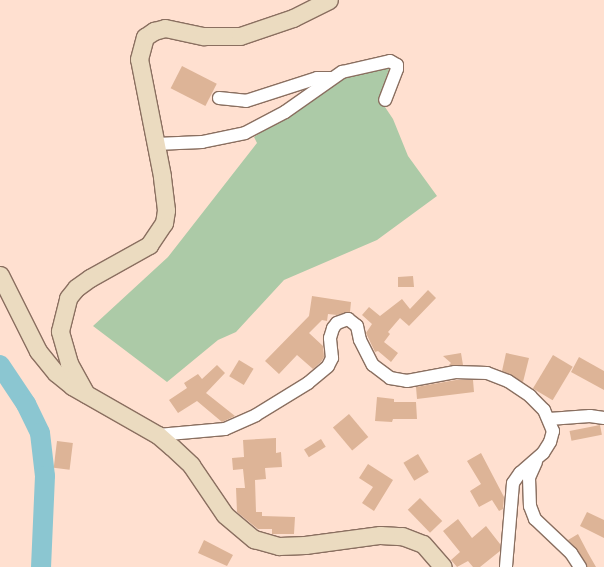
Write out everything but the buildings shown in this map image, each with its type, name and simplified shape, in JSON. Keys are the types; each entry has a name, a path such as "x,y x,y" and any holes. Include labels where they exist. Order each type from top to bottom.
{"street":[{"path":"86,394 64,347 60,331 68,298 76,288 135,255 157,236 164,222 166,210 156,144 139,59 145,37 154,31 165,28 204,36 240,36 293,18 329,0"},
{"path":"156,144 202,142 245,133 285,112 332,78 364,66 394,62 397,69 385,100"},
{"path":"219,98 246,101 317,78 332,78"},
{"path":"0,275 38,351 56,373 86,394 158,435 191,465 225,515 254,539 280,546 305,545 380,535 402,536 423,544 443,567"},
{"path":"158,435 225,429 256,415 308,383 328,366 332,358 330,338 333,328 337,323 348,319 357,326 360,340 373,365 390,378 407,381 455,372 487,373 508,381 530,396 544,410 549,419 552,431 543,453 533,466 529,478 530,506 535,519 571,553 580,567"},
{"path":"549,419 590,416 604,418"},
{"path":"506,567 513,483 520,473 543,453"}],"green space":[{"path":"380,68 389,69 379,98 393,119 408,156 437,196 377,240 284,280 236,332 218,340 167,382 93,326 168,257 257,143 254,137 344,76"}],"waterway":[{"path":"0,365 26,404 40,433 45,476 41,567"}]}
